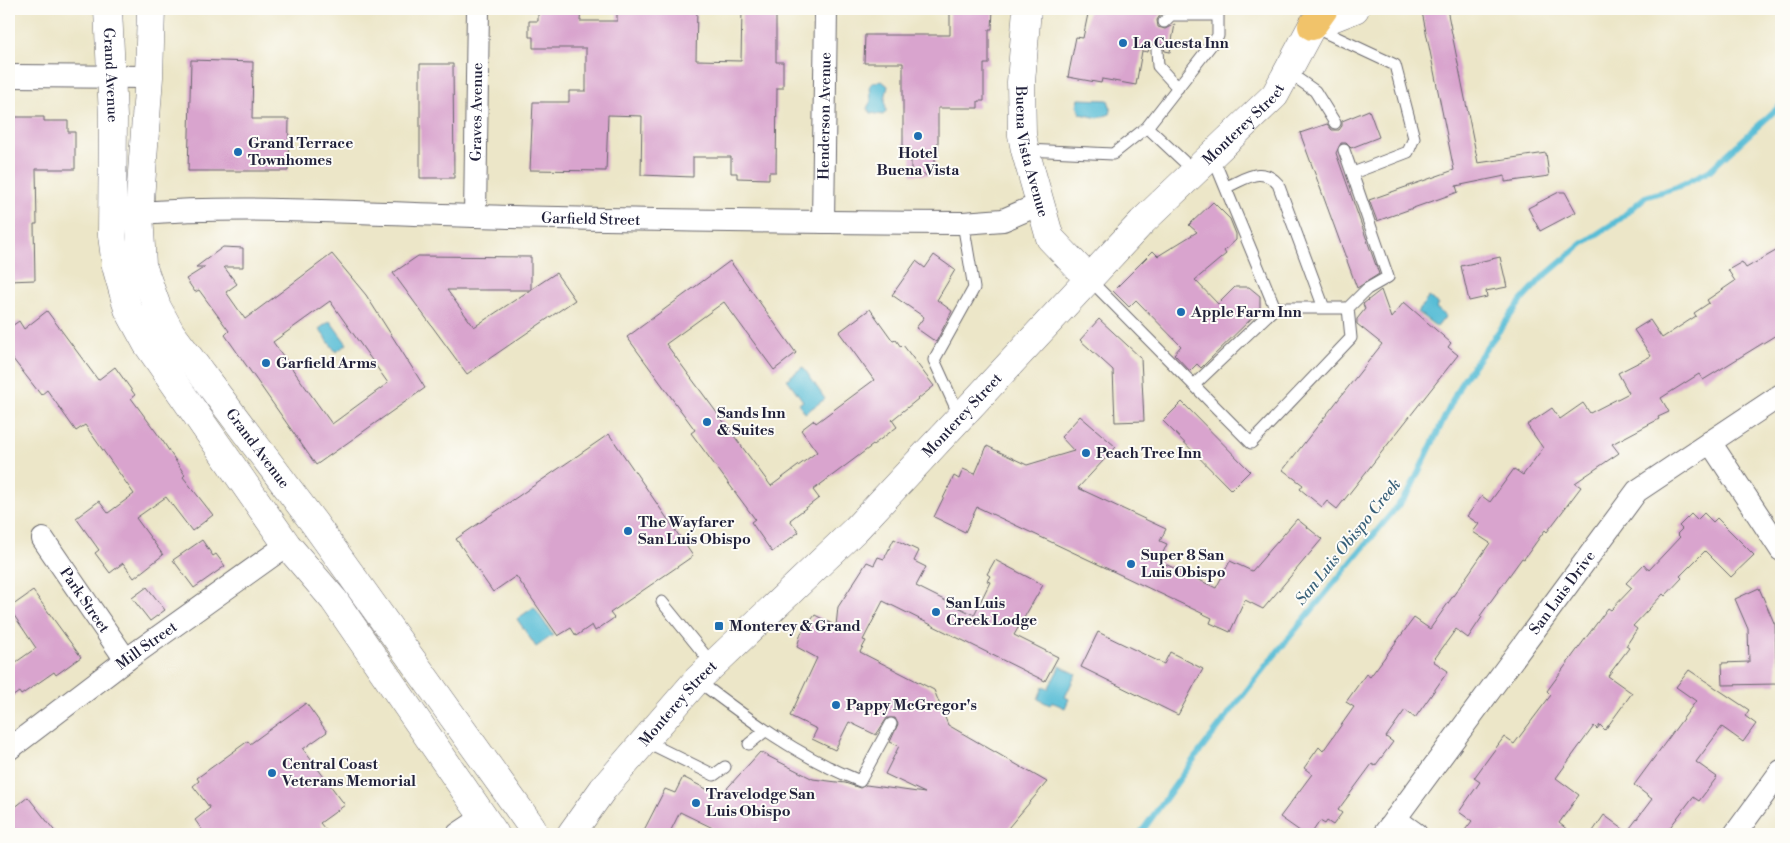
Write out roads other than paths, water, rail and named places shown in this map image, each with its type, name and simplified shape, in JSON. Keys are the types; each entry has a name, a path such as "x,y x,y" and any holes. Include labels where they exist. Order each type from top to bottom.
{"street":[{"name":"Grand Avenue","path":"108,9 113,117 112,235 116,266 128,309 147,344 287,545 334,600 488,826"},
{"name":"Grand Avenue","path":"151,9 149,76 139,213 142,265 157,307 171,333 314,523 531,826 534,834"},
{"name":"Graves Avenue","path":"475,216 478,9"},
{"name":"Henderson Avenue","path":"823,222 826,9"},
{"name":"Buena Vista Avenue","path":"1027,9 1021,82 1022,134 1025,150 1050,238 1088,278"},
{"path":"1314,14 1355,9"},
{"name":"Monterey Street","path":"572,834 603,789 705,672 856,529 1142,222 1275,95 1288,72 1314,14"},
{"path":"9,76 149,76"},
{"name":"Garfield Street","path":"139,213 169,211 336,212 475,216 963,223 1003,220 1040,204"},
{"name":"San Luis Drive","path":"1390,827 1637,491 1781,395"},
{"path":"1710,442 1781,550"},
{"path":"287,545 314,523"},
{"name":"Park Street","path":"43,539 126,660"},
{"name":"Mill Street","path":"9,749 126,660 287,545"},
{"path":"1735,834 1781,771"},
{"path":"458,834 488,826"},
{"path":"1390,827 1416,834"}],"lane":[{"path":"1025,150 1113,154 1147,127 1218,36 1218,12 1172,15 1164,22"},
{"path":"1314,14 1395,65 1414,138 1408,152 1352,173"},
{"path":"1156,50 1158,66 1178,88"},
{"path":"1288,72 1315,91 1335,123"},
{"path":"1147,127 1204,163 1226,188 1275,308"},
{"path":"1194,385 1275,308 1348,308 1367,289 1388,277 1344,150"},
{"path":"1226,188 1260,173 1270,175 1278,184 1324,308"},
{"path":"960,417 934,360 974,288 963,223"},
{"path":"1088,278 1251,443 1351,338 1348,308"},
{"path":"662,602 705,672 765,731 827,768 860,781 891,724"},
{"path":"749,744 765,731"},
{"path":"644,740 714,775 725,767"}],"water":[{"path":"882,81 888,86 885,99 886,111 883,115 871,113 867,108 871,101 870,85 873,82"},
{"path":"1079,99 1108,100 1111,110 1110,114 1098,118 1081,114 1077,106"},
{"path":"1429,297 1438,304 1436,308 1446,316 1437,327 1417,312"},
{"path":"330,321 347,344 336,352 319,329"},
{"path":"803,367 825,399 805,413 799,404 803,401 787,379"},
{"path":"534,607 553,635 536,647 517,619"},
{"path":"1060,666 1076,674 1065,697 1069,699 1065,708 1052,702 1050,705 1038,699 1043,687 1048,689"}],"waterway":[{"name":"San Luis Obispo Creek","path":"1140,834 1194,759 1264,668 1409,492 1462,381 1521,301 1542,278 1582,244 1620,219 1645,197 1677,187 1709,171 1781,105"}],"place":[{"name":"La Cuesta Inn","path":"1123,43"},
{"name":"Hotel Buena Vista","path":"918,136"},
{"name":"Grand Terrace Townhomes","path":"238,152"},
{"name":"Apple Farm Inn","path":"1181,312"},
{"name":"Garfield Arms","path":"266,363"},
{"name":"Sands Inn & Suites","path":"707,422"},
{"name":"Peach Tree Inn","path":"1086,453"},
{"name":"The Wayfarer San Luis Obispo","path":"628,531"},
{"name":"Super 8 San Luis Obispo","path":"1131,564"},
{"name":"San Luis Creek Lodge","path":"936,612"},
{"name":"Monterey & Grand","path":"719,626"},
{"name":"Pappy McGregor's","path":"836,705"},
{"name":"Central Coast Veterans Memorial","path":"272,773"},
{"name":"Travelodge San Luis Obispo","path":"696,803"}]}
